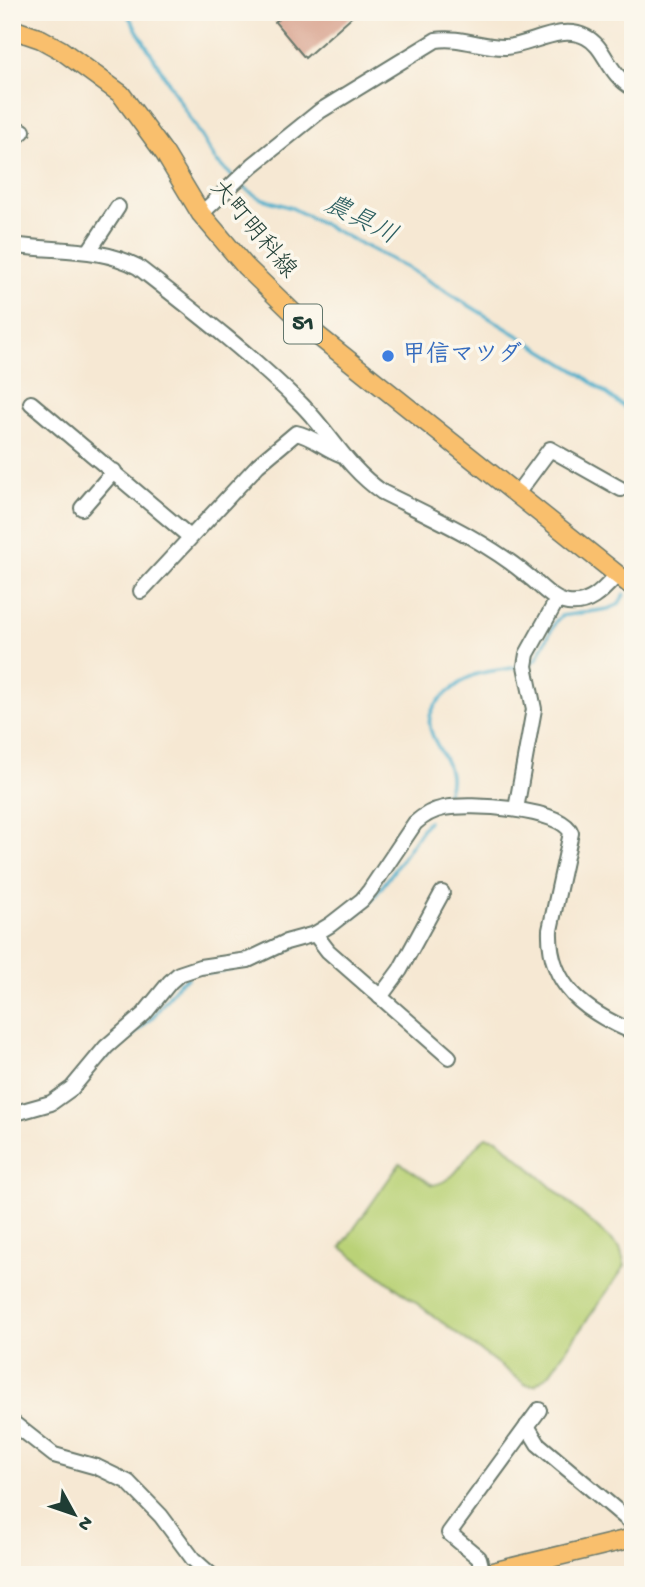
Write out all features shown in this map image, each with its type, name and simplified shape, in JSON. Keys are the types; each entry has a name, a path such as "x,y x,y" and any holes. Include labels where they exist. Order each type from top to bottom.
{"main road":[{"name":"大町明科線","path":"12,29 41,39 61,50 121,94 165,154 201,214 245,266 312,331 633,587"},
{"path":"482,1575 633,1538"}],"street":[{"path":"201,214 253,165 320,111 436,40 452,39 507,47 547,36 583,35 598,48 615,75 633,88"},
{"path":"89,251 118,207"},
{"path":"12,245 89,251 121,258 138,267 252,358 302,404 341,455 368,482 382,492 506,557 557,600 581,604 600,594 618,575"},
{"path":"31,403 190,537"},
{"path":"141,591 258,465 296,433 305,435 341,455"},
{"path":"516,495 550,449 621,489"},
{"path":"82,508 114,471"},
{"path":"516,810 534,709 525,666 527,654 557,600"},
{"path":"12,1114 51,1103 72,1088 106,1047 144,1014 179,974 200,967 248,960 286,942 315,934 362,900 415,823 424,815 448,807 516,810 556,819 566,824 570,833 550,930 553,965 565,987 578,1000 633,1032"},
{"path":"380,996 400,970 442,893"},
{"path":"315,934 328,951 449,1057"},
{"path":"482,1575 479,1558 449,1533 539,1409"},
{"path":"12,1422 54,1455 97,1467 128,1482 162,1517 193,1559 211,1575"},
{"path":"527,1426 538,1444 633,1524"}],"green space":[{"path":"486,1137 497,1139 620,1248 625,1266 549,1374 535,1385 525,1384 341,1247 400,1163 433,1185 457,1171"}],"building":[{"path":"287,12 357,12 305,58 275,22"}],"waterway":[{"name":"農具川","path":"126,12 216,161 235,179"},
{"name":"農具川","path":"240,185 260,198 292,208 411,270 581,374 633,414"},
{"path":"529,663 536,660 561,616 608,609 618,605 624,595"},
{"path":"441,803 449,787 450,773 432,734 429,721 434,708 447,693 474,675 522,666"},
{"path":"322,937 340,928 369,902 428,821"},
{"path":"267,959 295,947"},
{"path":"209,973 233,969"},
{"path":"104,1060 153,1017 179,983 188,978"}],"place":[{"name":"甲信マツダ","path":"388,356"}]}
